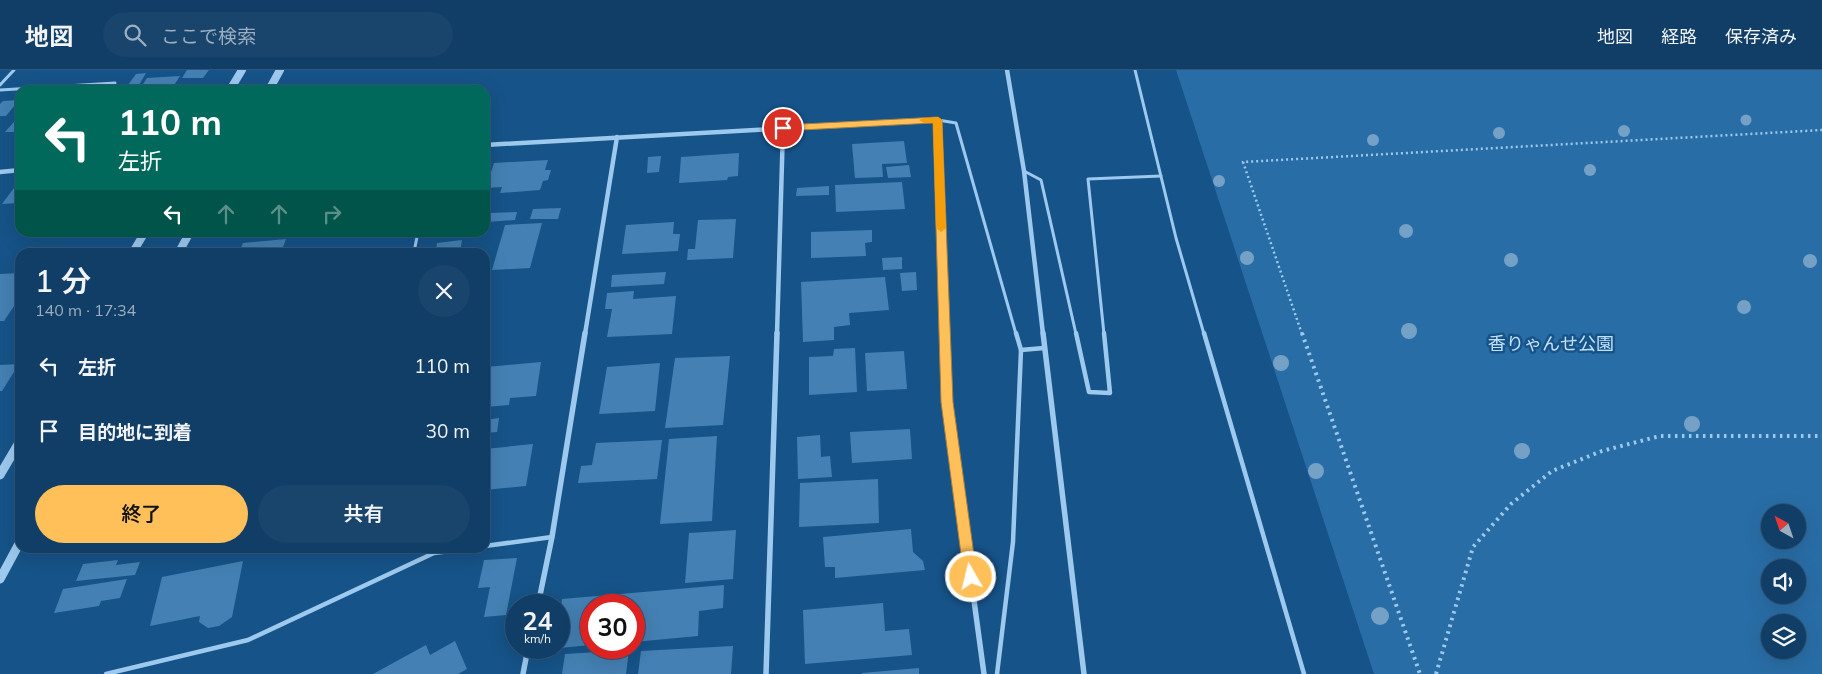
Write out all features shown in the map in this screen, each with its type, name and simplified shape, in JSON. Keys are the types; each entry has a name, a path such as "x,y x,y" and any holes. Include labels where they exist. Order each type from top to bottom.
{"street":[{"path":"233,85 242,70"},
{"path":"272,85 280,70"},
{"path":"1007,70 1024,171 1084,674"},
{"path":"490,145 938,120 947,402 984,674"},
{"path":"766,674 783,128"},
{"path":"540,594 552,537 617,138"},
{"path":"0,172 15,170"},
{"path":"135,248 142,237"},
{"path":"181,248 187,237"},
{"path":"0,475 15,450"},
{"path":"0,579 15,551"},
{"path":"523,674 526,659"}],"lane":[{"path":"0,85 14,70"},
{"path":"1135,70 1182,257 1304,674"},
{"path":"96,85 115,84"},
{"path":"0,90 15,89"},
{"path":"938,120 956,123 1021,350 1013,542 997,674"},
{"path":"1024,171 1041,180 1089,392 1110,393 1088,179 1161,176"},
{"path":"1021,350 1044,348"},
{"path":"490,545 552,537"},
{"path":"106,674 248,640 434,553"}],"path":[{"path":"1420,674 1243,162 1822,130"},
{"path":"1436,674 1473,547 1511,504 1552,471 1602,451 1660,436 1822,436"}],"green space":[{"name":"香りゃんせ公園","path":"1176,70 1822,70 1822,674 1374,674"}],"building":[{"path":"187,70 209,70 203,78 182,78"},
{"path":"146,73 139,85 128,85 136,74"},
{"path":"180,76 174,85 142,85 147,78"},
{"path":"15,100 15,105 6,116 0,116 0,104 3,101"},
{"path":"15,121 15,132 5,132"},
{"path":"904,141 907,163 882,164 883,177 855,178 852,144"},
{"path":"739,153 738,176 728,177 727,180 679,183 681,157"},
{"path":"661,156 659,172 647,173 648,157"},
{"path":"548,160 545,170 551,170 548,180 543,181 540,190 500,193 502,187 490,188 490,176 494,163"},
{"path":"909,165 911,177 888,178 886,167"},
{"path":"902,182 905,209 836,212 835,185"},
{"path":"829,186 829,195 796,196 797,188"},
{"path":"14,188 15,188 15,203 2,204"},
{"path":"561,208 558,219 530,219 533,209"},
{"path":"517,212 515,220 490,222 490,213"},
{"path":"736,219 733,258 687,260 688,249 695,249 698,220"},
{"path":"674,222 673,234 680,234 678,251 622,254 626,225"},
{"path":"542,223 530,268 492,270 505,225"},
{"path":"872,230 872,242 865,243 866,256 811,258 811,232"},
{"path":"286,239 283,248 241,248 243,243"},
{"path":"462,240 461,248 436,248 437,243"},
{"path":"902,257 902,269 883,270 882,258"},
{"path":"666,272 664,284 611,287 612,275"},
{"path":"916,272 917,290 902,291 900,273"},
{"path":"15,273 15,304 4,321 0,321 0,274"},
{"path":"885,277 889,310 849,313 850,325 834,327 834,340 803,342 801,282"},
{"path":"634,291 633,299 676,296 672,334 607,337 612,309 605,309 607,293"},
{"path":"855,348 857,392 809,395 809,357 833,356 834,349"},
{"path":"904,351 907,389 867,391 865,353"},
{"path":"730,356 723,425 665,428 675,358"},
{"path":"541,362 536,396 510,398 509,405 490,407 490,367"},
{"path":"660,363 655,411 599,414 607,367"},
{"path":"15,364 15,370 2,391 0,391 0,365"},
{"path":"499,418 497,432 490,433 490,419"},
{"path":"910,429 912,459 852,463 850,432"},
{"path":"820,435 821,457 830,456 832,477 798,479 797,437"},
{"path":"717,436 712,521 660,524 669,439"},
{"path":"662,440 657,479 578,483 581,466 592,465 596,443"},
{"path":"533,444 526,486 490,490 490,448"},
{"path":"878,479 879,523 799,527 800,483"},
{"path":"911,529 913,552 923,561 925,570 835,578 835,567 825,567 823,537"},
{"path":"736,530 733,579 685,583 689,533"},
{"path":"517,558 510,594 505,594 505,615 484,617 490,587 478,588 484,560"},
{"path":"118,560 116,565 140,562 135,575 76,581 83,564"},
{"path":"243,561 232,617 219,626 208,628 199,622 200,616 150,626 162,577"},
{"path":"127,579 120,598 101,601 99,606 54,613 63,589"},
{"path":"724,585 723,608 699,611 698,636 645,641 645,594 620,594"},
{"path":"580,597 580,646 570,647 570,598"},
{"path":"883,603 885,631 909,629 912,655 805,664 803,610"},
{"path":"455,641 467,669 458,674 373,674 426,645 430,655"},
{"path":"733,646 731,674 638,674 640,659 645,659 645,651"},
{"path":"580,653 580,659 628,659 626,674 562,674 564,659 570,659 570,654"},
{"path":"919,668 919,674 862,674 862,673"}],"slow traffic":[{"path":"924,120 938,120 941,228"}],"route":[{"path":"783,128 938,120 947,402 971,577"}]}
